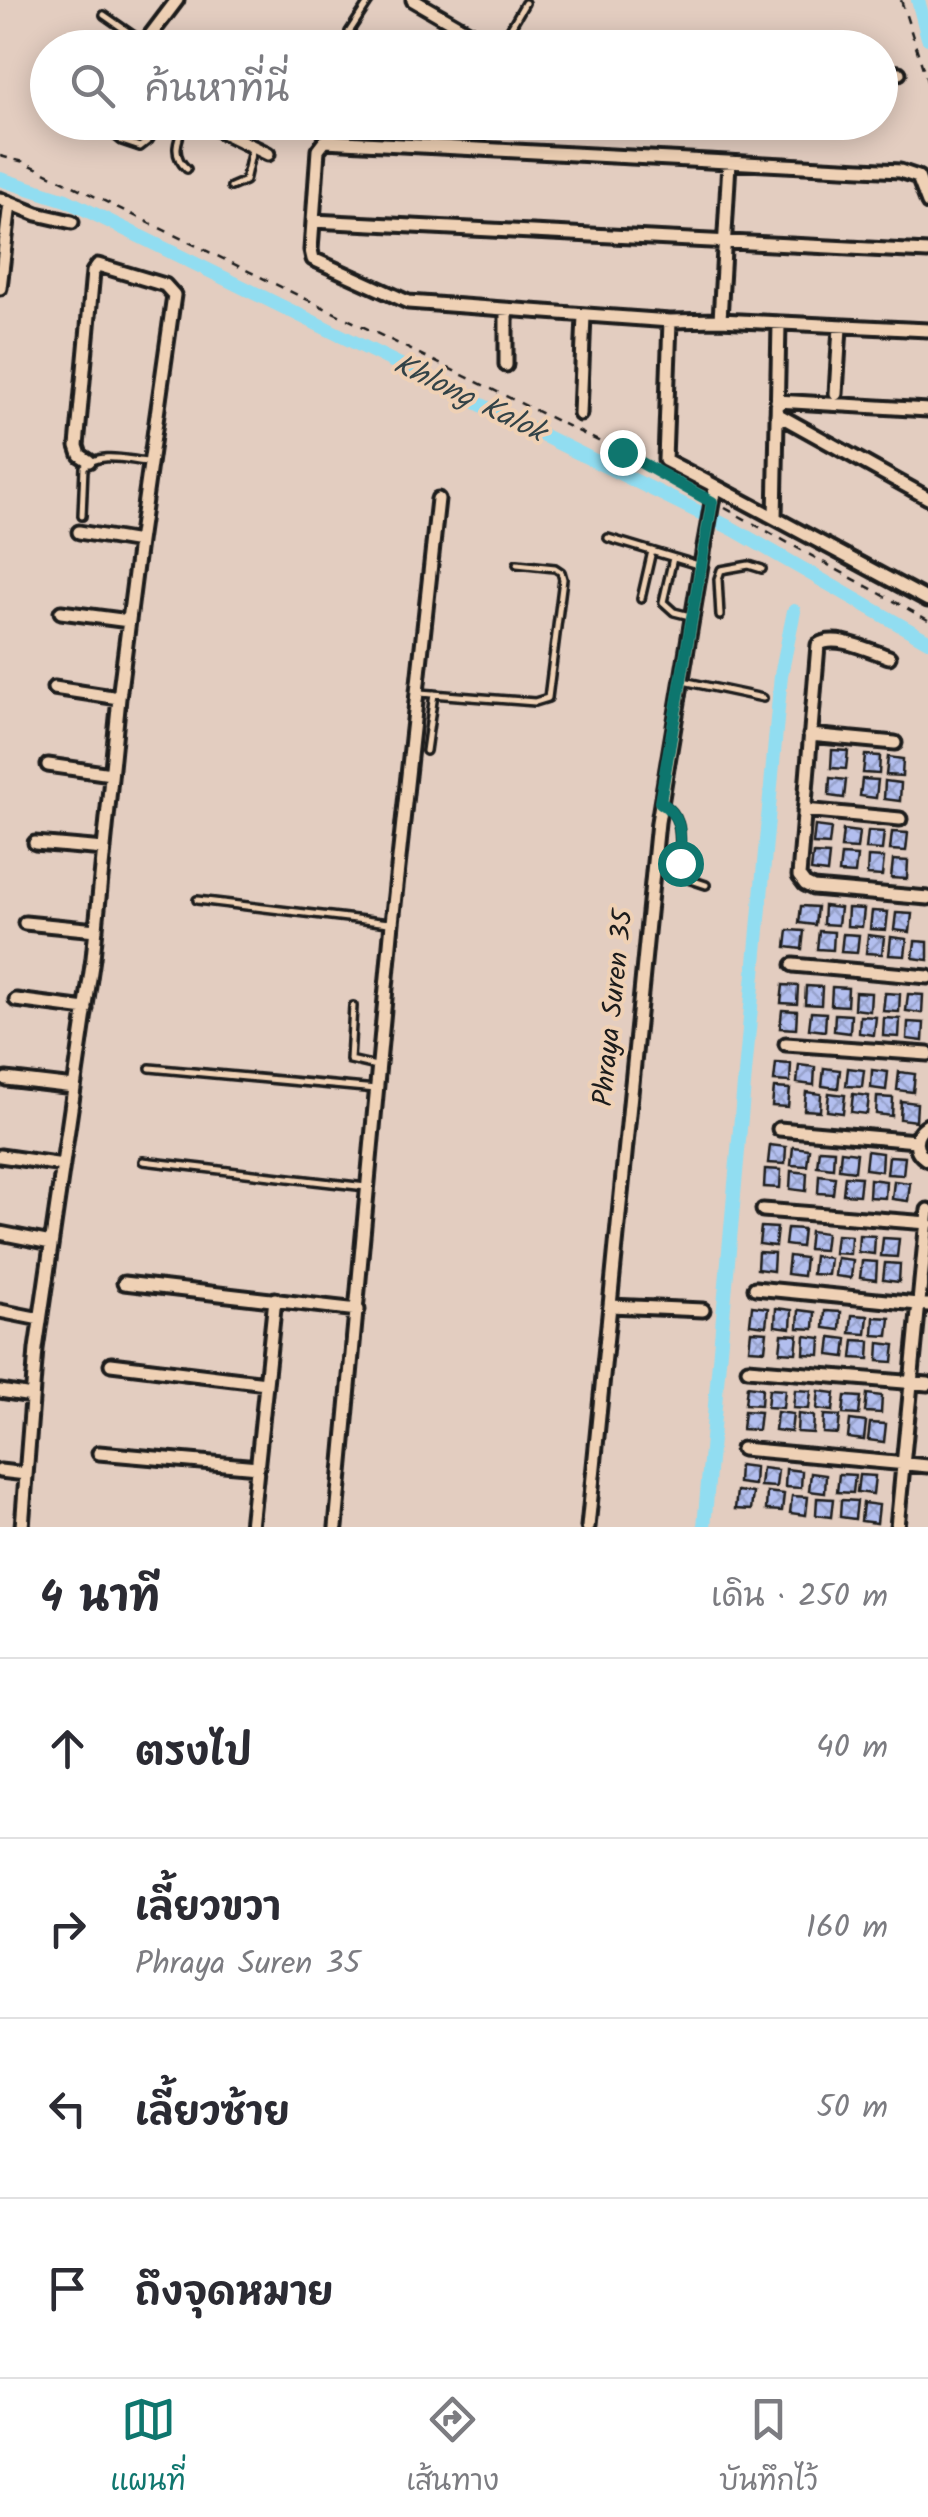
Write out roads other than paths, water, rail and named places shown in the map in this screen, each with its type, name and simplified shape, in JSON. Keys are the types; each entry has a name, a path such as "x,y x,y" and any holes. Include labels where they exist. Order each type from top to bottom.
{"street":[{"path":"157,30 177,0"},
{"path":"413,0 461,30"},
{"path":"239,140 268,154"},
{"path":"928,203 921,182 912,173 325,141 318,150 313,221 313,258 408,302 670,321 928,330"},
{"path":"720,320 729,163"},
{"path":"0,288 5,201 72,222"},
{"path":"313,221 928,252"},
{"path":"22,1527 40,1319 86,1008 119,698 174,294 165,284 98,265 93,272 77,446 80,455 89,461"},
{"path":"506,311 506,366"},
{"path":"580,414 584,315"},
{"path":"670,321 666,460 670,465 714,495 775,518 928,600"},
{"path":"775,518 778,324"},
{"path":"836,394 840,326"},
{"path":"777,407 928,410"},
{"path":"777,407 928,498"},
{"name":"Phraya Suren 35","path":"588,1527 660,802 714,495"},
{"path":"336,1527 392,923 438,499"},
{"path":"78,532 139,542"},
{"path":"60,612 129,621"},
{"path":"889,657 835,641 820,642 817,649 798,871 805,884 813,888 928,898"},
{"path":"54,688 119,698"},
{"path":"810,735 895,743"},
{"path":"48,765 111,774"},
{"path":"804,810 900,819"},
{"path":"35,843 104,849"},
{"path":"25,924 96,930"},
{"path":"793,965 928,977"},
{"path":"16,1000 86,1008"},
{"path":"786,1044 928,1054"},
{"path":"6,1079 74,1087"},
{"path":"928,1125 920,1130 916,1141 919,1152 928,1160"},
{"path":"779,1129 916,1141"},
{"path":"0,1156 62,1165"},
{"path":"762,1210 928,1219 897,1527"},
{"path":"0,1233 51,1243"},
{"path":"124,1283 358,1310"},
{"path":"755,1288 922,1304"},
{"path":"251,1527 275,1298"},
{"path":"610,1306 703,1310"},
{"path":"0,1311 40,1319"},
{"path":"111,1364 266,1383"},
{"path":"748,1369 928,1384"},
{"path":"0,1391 32,1396"},
{"path":"742,1449 928,1466"},
{"path":"99,1452 258,1467"},
{"path":"0,1471 26,1474"}],"lane":[{"path":"350,30 370,0"},
{"path":"508,30 525,3"},
{"path":"104,14 125,30"},
{"path":"121,140 140,147 149,140"},
{"path":"179,140 176,151 179,162 188,169"},
{"path":"231,188 245,181 252,147"},
{"path":"82,516 84,467 89,461 101,457 151,462"},
{"path":"608,538 701,566"},
{"path":"641,599 652,552"},
{"path":"673,558 665,607 692,616"},
{"path":"417,693 535,702 548,698 563,579 555,568 517,564"},
{"path":"720,616 721,570 748,565 762,569"},
{"path":"681,680 763,698"},
{"path":"426,751 434,694"},
{"path":"660,802 671,808 680,824 682,872 706,886"},
{"path":"197,900 392,923"},
{"path":"353,1006 350,1060 380,1066"},
{"path":"150,1068 377,1090"},
{"path":"143,1161 366,1188"}],"waterway":[{"path":"918,0 928,38"},
{"name":"Khlong Kalok","path":"0,179 66,200 733,529 928,641"},
{"path":"704,1527 781,675 794,611"}]}
